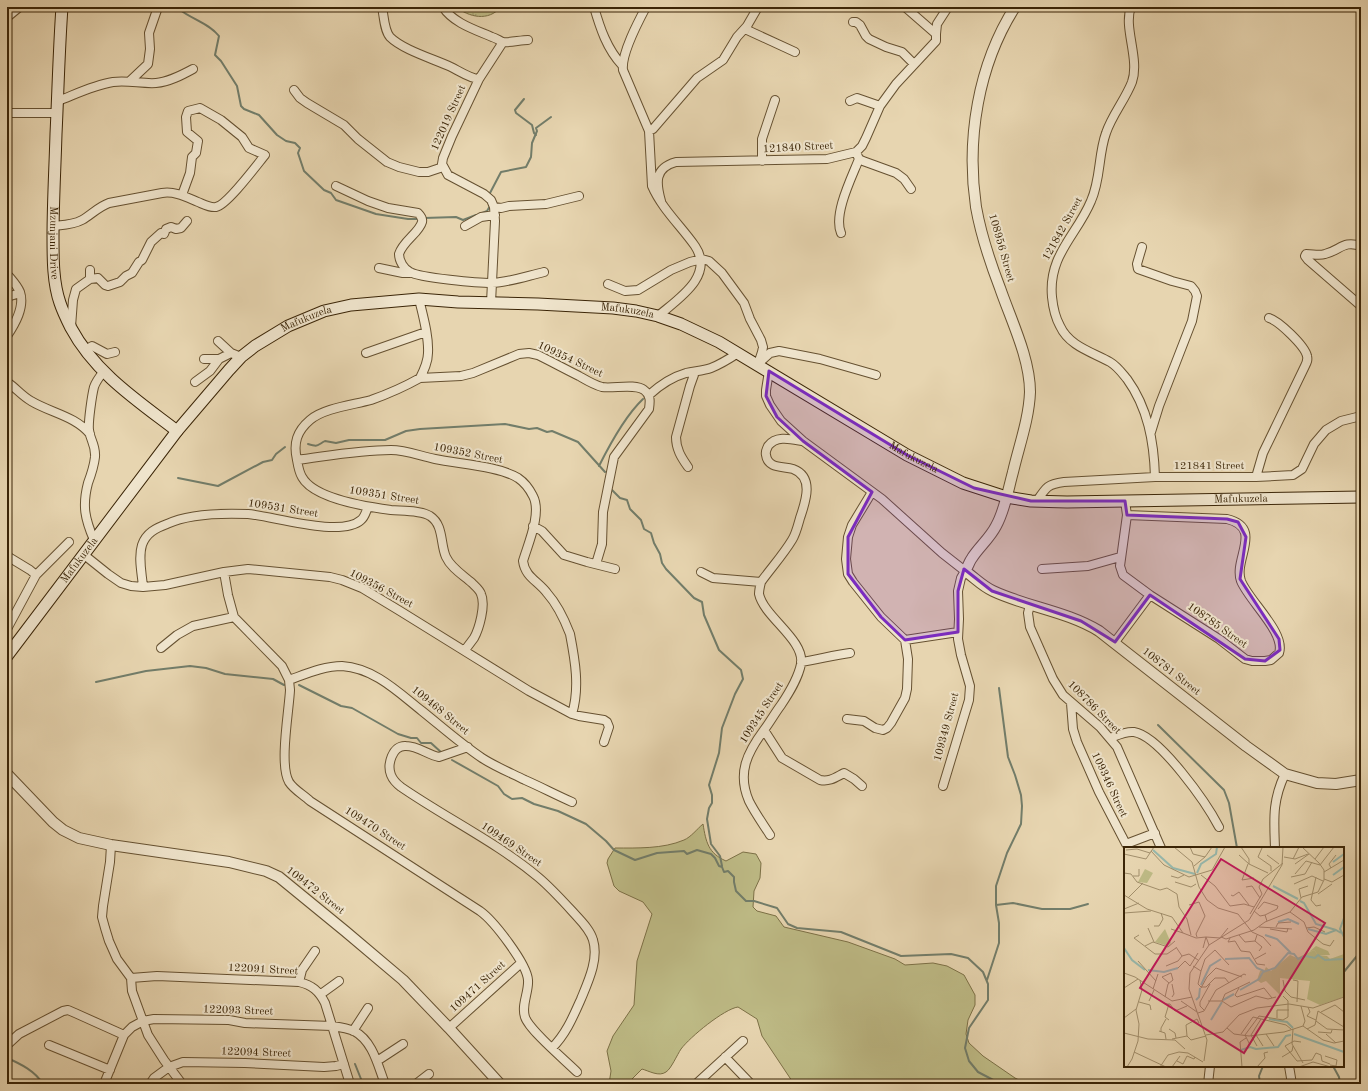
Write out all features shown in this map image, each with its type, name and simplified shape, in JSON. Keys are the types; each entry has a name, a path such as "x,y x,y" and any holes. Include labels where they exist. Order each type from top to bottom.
{"main road":[{"name":"Mzunjani Drive","path":"62,7 53,226 53,261 60,303 71,328 85,350 112,380 177,431"},
{"name":"Mafukuzela","path":"7,656 83,554 177,431 216,383 236,355 296,322 324,312 351,305 419,299 613,308 658,316 681,324 719,342 758,364 873,435 935,470 968,486 1006,497 1037,501 1125,501 1361,497"}],"street":[{"path":"7,16 18,7"},
{"path":"130,81 148,64 150,49 149,33 158,7"},
{"path":"382,7 387,30 391,38 401,45 452,67 475,79 479,79"},
{"path":"442,7 454,18 502,42 528,40"},
{"path":"594,7 609,48 622,65 649,131 652,161 651,181 654,192 695,246 701,260 698,275 692,286 658,316"},
{"path":"622,65 625,53 646,7"},
{"path":"649,131 653,129 697,78 723,60 737,37 745,29 758,7"},
{"path":"905,7 936,34"},
{"path":"841,233 839,227 840,214 845,193 862,146 880,106 896,84 934,44 936,41 937,24 948,7"},
{"name":"108956 Street","path":"1006,497 1026,420 1029,405 1029,382 1019,343 984,242 977,208 972,155 975,125 989,60 998,38 1016,7"},
{"name":"121842 Street","path":"1131,7 1129,16 1133,52 1132,80 1130,87 1110,122 1103,142 1099,176 1094,194 1086,212 1059,256 1052,273 1052,290 1054,310 1060,327 1064,333 1078,346 1112,363 1120,370 1135,391 1141,402 1153,445 1155,477"},
{"path":"853,22 860,25 866,36 870,39 886,47 902,52 914,64"},
{"path":"745,29 795,52"},
{"name":"122019 Street","path":"494,211 491,200 475,188 461,183 448,175 442,164 443,158 479,79 502,42"},
{"path":"58,101 97,86 113,82 160,82 178,77 193,69"},
{"path":"294,90 300,98 307,103 344,125 358,139 387,162 419,172 428,172 443,167"},
{"path":"850,101 857,98 880,106"},
{"path":"762,160 762,139 775,100"},
{"path":"53,226 77,223 103,205 109,203 169,192 182,195 214,208 220,206 239,187 265,155 249,148 242,137 221,120 200,108 188,111 186,117 187,132 198,141 196,153 192,157 190,173 182,195"},
{"path":"7,113 57,113"},
{"path":"858,156 863,161 896,173 904,179 911,189"},
{"name":"121840 Street","path":"661,201 657,185 658,177 660,172 671,163 693,161 827,159 858,156"},
{"path":"336,186 368,201 388,208 418,213 422,218 422,222 418,229 404,244 399,254 401,262 410,273"},
{"path":"465,226 480,217 501,208 509,206 546,204 579,196"},
{"path":"491,303 494,211"},
{"path":"71,328 73,300 76,289 90,279 98,278 108,286 120,282 132,273 142,260 152,242 161,233 164,234 166,229 171,227 176,229 181,228 187,221"},
{"path":"1361,246 1348,244 1326,254 1306,254 1305,256 1361,306"},
{"path":"1142,247 1137,264 1138,270 1172,282 1191,286 1196,291 1197,296 1190,326 1150,433"},
{"path":"608,284 625,290 638,290 671,270 690,262 706,260 716,266 744,303 763,347 758,364"},
{"path":"379,268 427,277 492,283 544,272"},
{"path":"90,270 90,279"},
{"path":"7,274 20,293 22,300 14,324 7,336"},
{"path":"7,298 20,293"},
{"path":"419,299 426,332 428,354 426,365 420,378"},
{"path":"1256,477 1263,453 1308,359 1305,350 1296,340 1277,322 1269,318"},
{"path":"366,353 426,332"},
{"path":"218,341 236,355"},
{"path":"85,350 92,346 107,354 115,352"},
{"path":"758,364 770,353 779,351 820,359 876,375"},
{"name":"109354 Street","path":"420,378 461,376 473,373 519,354 529,353 538,355 601,387 640,388 645,390 649,395"},
{"path":"596,564 602,544 603,512 614,457 649,409 649,395 670,380 686,373 712,368 738,353"},
{"path":"204,359 220,359 236,355"},
{"path":"195,382 210,371 220,359"},
{"path":"90,435 89,430 93,392 96,383 104,371"},
{"path":"769,371 766,396 777,417 803,441 872,492 965,571"},
{"path":"688,467 679,454 676,437 695,372"},
{"name":"109351 Street","path":"420,378 384,396 348,405 312,418 300,431 295,444 297,460 302,478 320,493 339,500 368,507 404,510 424,514 430,516 435,521 440,529 447,559 476,586 481,594 483,602 478,627 474,637 464,650"},
{"path":"7,382 32,402 72,419 84,427 90,435 95,445 95,456 88,486 85,514 87,524 94,540"},
{"name":"121841 Street","path":"1037,501 1047,487 1055,483 1155,477 1285,476 1296,473 1302,469 1314,444 1326,430 1341,421 1361,416"},
{"path":"803,441 779,438 774,440 766,450 766,454 771,464 793,470 801,474 806,485 807,492 806,500 792,539 761,582 759,593 766,608 795,644 799,651 801,662 850,653"},
{"name":"109352 Street","path":"297,460 352,453 405,451 435,459 501,470 519,478 527,486 534,497 536,508 534,526 523,561 524,567 530,578 551,597 570,634 577,689 572,714"},
{"path":"847,719 864,721 875,728 883,730 887,728 905,698 907,689 908,659 905,640 881,618 848,574 846,559 848,537 852,525 872,492"},
{"name":"109349 Street","path":"943,786 969,700 970,686 959,646 958,591 961,578 972,558 995,528 1006,497"},
{"name":"108785 Street","path":"1125,501 1127,515 1120,557 1120,566 1123,575 1150,595 1219,639 1245,659 1252,661 1271,660 1279,653 1279,639 1240,579 1241,562 1246,537 1242,525 1235,520 1228,519 1127,515"},
{"name":"109531 Street","path":"143,587 141,560 142,545 147,536 154,529 179,518 225,514 249,514 308,525 344,526 360,521 365,515 368,507"},
{"path":"534,526 542,531 564,554 615,570"},
{"path":"7,629 9,617 36,575 69,542"},
{"name":"109356 Street","path":"83,554 121,583 132,586 143,587 164,585 224,572 248,569 315,575 342,580 362,588 464,650 529,692 572,714 604,720 607,722 609,727 604,742"},
{"path":"7,556 36,575"},
{"path":"1042,569 1088,566 1120,557"},
{"name":"108781 Street","path":"965,571 979,584 992,591 1081,621 1099,631 1246,746 1285,774 1317,783 1336,784 1361,780"},
{"name":"109470 Street","path":"224,572 234,617 278,661 285,670 289,680 290,690 285,768 289,782 310,801 484,914 502,934 521,963 528,978 528,990 524,1009 525,1016 530,1025 578,1072"},
{"path":"700,572 713,578 761,582"},
{"path":"1115,642 1150,595"},
{"name":"108786 Street","path":"1030,605 1028,613 1029,623 1039,650 1056,686 1071,703 1110,738 1122,755 1161,847"},
{"path":"161,648 177,635 193,626 234,617"},
{"path":"905,640 958,632"},
{"name":"109345 Street","path":"770,835 746,793 744,778 746,762 750,750 787,696 796,679 801,662"},
{"name":"109468 Street","path":"289,680 329,667 341,666 362,670 389,684 468,747 498,767 572,802"},
{"name":"109346 Street","path":"1071,703 1073,730 1077,742 1099,792 1126,846 1155,833"},
{"path":"764,730 782,758 788,762 820,780 832,780 844,773 862,786"},
{"path":"1110,738 1130,732 1142,734 1150,738 1180,771 1208,808 1219,827"},
{"name":"109469 Street","path":"468,747 439,757 414,747 405,745 400,746 394,751 389,765 391,774 401,787 537,876 576,916 592,937 594,948 591,972 569,1026 563,1036 552,1048"},
{"name":"109472 Street","path":"7,774 53,822 63,830 79,838 111,845 256,867 272,874 304,897 403,980 500,1084"},
{"path":"1275,847 1275,804 1285,774"},
{"path":"111,845 102,917 109,941 118,959 131,978 132,991 143,1021 156,1049 182,1084"},
{"path":"299,982 302,970 315,951"},
{"name":"109471 Street","path":"449,1028 521,963"},
{"name":"122091 Street","path":"131,978 158,976 299,982 311,986 321,994"},
{"path":"340,981 321,994 350,1084"},
{"path":"368,1008 353,1031 363,1038 372,1052 377,1061 385,1084"},
{"path":"7,1044 19,1034 63,1011 68,1010 124,1035"},
{"name":"122093 Street","path":"143,1021 154,1019 229,1020 245,1023 332,1026 353,1031"},
{"path":"104,1084 124,1035 132,1027 143,1021"},
{"path":"696,1084 742,1041"},
{"path":"377,1061 403,1044"},
{"path":"49,1045 110,1070"},
{"path":"725,1057 751,1084"},
{"name":"122094 Street","path":"169,1067 183,1062 324,1067 344,1064"},
{"path":"150,1084 154,1078 169,1067"},
{"path":"1208,1084 1210,1067"},
{"path":"1289,1067 1292,1084"},
{"path":"416,1084 429,1074"}],"highlighted area":[{"path":"769,371 907,455 974,488 1031,501 1125,501 1127,515 1227,519 1238,522 1246,537 1240,579 1279,639 1280,650 1265,661 1245,659 1150,595 1115,642 1081,621 992,591 964,569 958,591 958,632 905,640 881,617 848,574 848,537 872,492 803,441 777,417 766,396"}],"green space":[{"path":"456,7 501,7 490,15 478,16 467,13"},
{"path":"703,824 705,836 709,846 720,858 726,861 743,852 756,854 761,863 760,878 754,891 753,907 757,911 776,916 784,927 848,942 895,959 905,965 933,963 947,966 964,975 975,995 975,1005 968,1020 966,1034 969,1043 983,1056 1015,1078 1027,1084 794,1084 762,1036 757,1019 738,1007 716,1018 685,1044 666,1072 657,1074 642,1069 627,1084 609,1084 611,1071 607,1051 613,1036 634,1005 637,961 652,914 643,902 619,891 614,886 607,863 608,859 615,848 641,848 667,845 687,839"}],"waterway":[{"path":"180,7 180,10 211,28 219,36 215,55 221,61 237,86 241,106 244,109 259,115 277,135 286,141 295,143 300,148 298,153 304,171 324,190 331,193 336,200 376,214 408,219 420,219"},
{"path":"524,99 515,110 516,113 532,125 536,135"},
{"path":"490,193 501,172 526,167 531,157 532,143 537,131 536,128 551,117"},
{"path":"480,214 487,211 490,206"},
{"path":"424,218 456,217 463,220 476,215"},
{"path":"599,466 624,422 643,399"},
{"path":"308,444 317,446 325,441 336,443 349,440 385,440 406,431 420,429 505,424 529,429 537,428 547,432 552,431 578,442 605,472"},
{"path":"178,478 218,486 263,462 272,460 276,454 285,447"},
{"path":"612,490 620,498 627,500 630,509 641,520 644,529 651,533 660,554 662,563 666,569 694,598 702,602 704,615 719,650 741,670 743,679 735,694 722,728 719,753 709,785 712,795 712,803 709,808 707,819 711,844 720,856 722,866"},
{"path":"96,682 146,671 190,666 206,668 225,674 273,679 284,685"},
{"path":"299,685 341,706 352,708 398,734 411,738 417,738 421,743 431,743 442,753"},
{"path":"987,980 999,943 996,886 1007,853 1021,824 1022,806 1021,795 1008,757 999,688"},
{"path":"1158,725 1224,790 1229,803 1237,847"},
{"path":"452,760 498,786 504,794 512,799 522,798 534,804 558,811 586,824 614,850 635,860 657,853 684,851 687,854 697,850 711,854 719,866 722,867 724,872 728,871 734,877 736,891 746,901 754,901 777,908 788,924 797,928 841,932 901,956 951,954 968,958 983,972 988,984 988,1000 969,1028 965,1048 969,1061 978,1072 1001,1084"},
{"path":"996,905 1013,903 1042,909 1070,909 1088,904"},
{"path":"1344,972 1361,951"},
{"path":"7,1058 22,1065 32,1072 43,1084"},
{"path":"355,1064 363,1084"},
{"path":"1260,1084 1259,1076 1263,1067"},
{"path":"1334,1067 1339,1077 1340,1084"}]}
